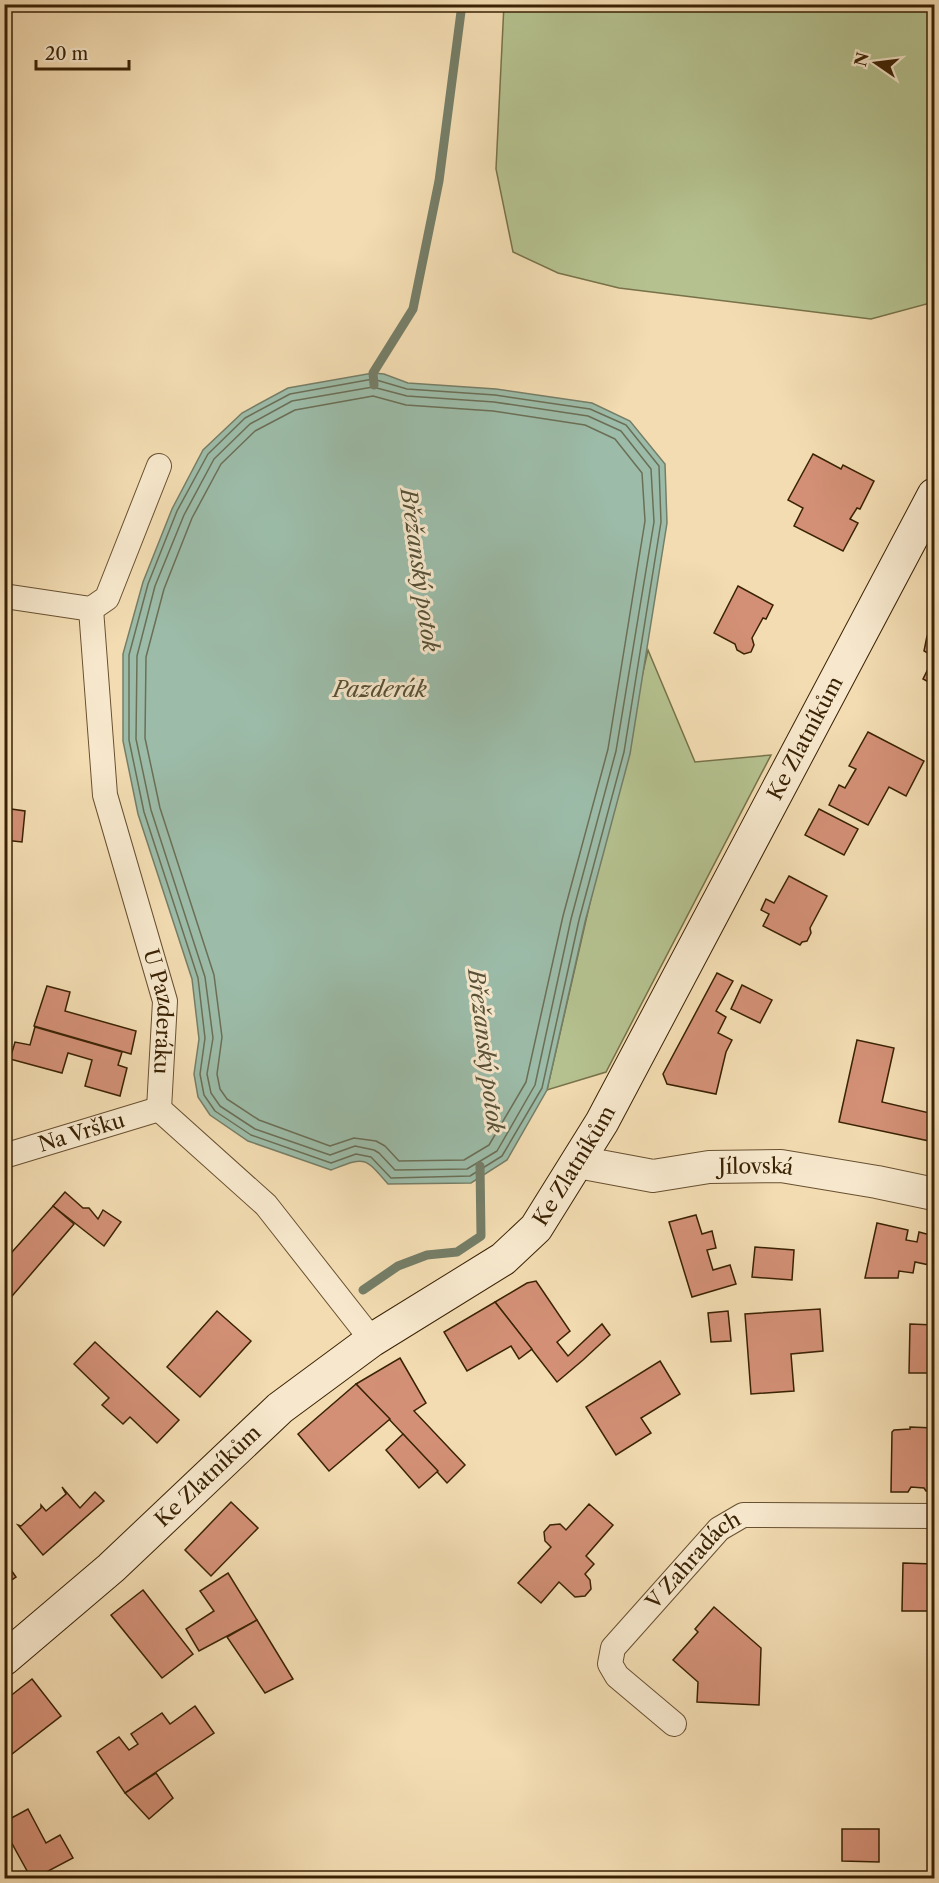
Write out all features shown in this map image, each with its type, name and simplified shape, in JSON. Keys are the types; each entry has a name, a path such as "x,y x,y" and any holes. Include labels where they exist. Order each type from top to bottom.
{"main road":[{"name":"Ke Zlatníkům","path":"4,1659 111,1568 280,1408 372,1340 503,1259 536,1228 602,1122 934,495"}],"street":[{"path":"4,596 91,609 107,598 159,466"},
{"name":"U Pazderáku","path":"91,609 105,795 165,1001 159,1109"},
{"path":"159,1109 266,1205 372,1340"},
{"name":"Na Vršku","path":"4,1156 159,1109"},
{"name":"Jílovská","path":"578,1162 653,1176 709,1167 781,1166 934,1194"},
{"name":"V Zahradách","path":"674,1724 617,1676 610,1664 613,1648 719,1529 743,1515 934,1516"}],"green space":[{"path":"504,4 934,5 934,302 871,319 619,288 558,273 513,252 496,169"},
{"path":"648,650 695,762 771,755 606,1072 547,1090"}],"water":[{"name":"Pazderák","path":"373,373 384,374 408,383 496,389 592,403 630,421 665,464 667,523 630,754 585,922 547,1090 507,1160 471,1183 388,1184 374,1168 358,1161 331,1170 248,1141 210,1115 198,1097 194,1074 199,1039 192,979 138,814 123,741 123,654 143,582 172,509 203,450 242,413 288,388"}],"building":[{"path":"813,454 841,469 843,465 874,481 860,509 857,508 850,519 858,523 843,551 794,526 803,508 788,500"},
{"path":"738,586 773,605 752,638 754,645 751,652 744,654 737,650 735,644 714,633"},
{"path":"934,631 934,657 924,651 927,636 933,634"},
{"path":"934,657 934,685 923,679"},
{"path":"868,732 924,761 906,796 889,787 868,825 829,805 839,785 845,788 856,769 849,766"},
{"path":"4,808 25,811 22,842 4,840"},
{"path":"819,809 858,829 844,855 805,835"},
{"path":"789,876 827,896 810,928 811,933 807,941 800,945 763,926 769,914 761,910 766,899 774,903"},
{"path":"717,973 733,981 716,1011 726,1017 718,1033 732,1040 726,1052 716,1094 667,1084 663,1074"},
{"path":"742,985 772,1000 760,1023 731,1009"},
{"path":"47,986 70,992 65,1011 136,1031 131,1054 34,1026"},
{"path":"35,1027 122,1052 118,1065 127,1068 120,1096 85,1086 92,1060 68,1053 62,1073 10,1059 15,1042 30,1045"},
{"path":"857,1040 894,1048 882,1102 934,1114 934,1142 839,1122"},
{"path":"65,1192 83,1208 89,1208 98,1219 103,1210 121,1222 104,1246 53,1206"},
{"path":"53,1206 74,1224 7,1302 4,1299 4,1261"},
{"path":"696,1215 702,1234 712,1231 716,1248 707,1250 713,1270 730,1265 736,1284 692,1297 669,1222"},
{"path":"877,1223 908,1230 906,1240 917,1242 919,1232 934,1236 934,1266 915,1262 913,1273 899,1271 898,1278 865,1278"},
{"path":"755,1247 794,1250 792,1280 752,1277"},
{"path":"536,1281 570,1331 557,1342 568,1356 602,1324 610,1335 557,1382 495,1302 527,1283"},
{"path":"495,1302 532,1349 519,1359 511,1346 467,1371 444,1332"},
{"path":"820,1309 823,1351 791,1354 794,1391 751,1394 745,1314"},
{"path":"217,1311 251,1341 200,1397 167,1367"},
{"path":"728,1311 731,1341 711,1342 708,1313"},
{"path":"910,1324 934,1325 934,1373 909,1373"},
{"path":"95,1342 179,1420 157,1443 130,1417 123,1424 102,1405 109,1398 74,1364"},
{"path":"400,1358 426,1403 414,1411 465,1465 447,1483 356,1384"},
{"path":"660,1361 680,1394 641,1418 651,1433 616,1455 586,1407"},
{"path":"356,1384 390,1419 329,1471 298,1434"},
{"path":"910,1427 934,1428 934,1491 911,1487 908,1492 891,1492 892,1432 910,1429"},
{"path":"403,1434 438,1471 419,1488 386,1450"},
{"path":"62,1487 80,1508 95,1492 104,1501 43,1555 18,1525 21,1526 41,1508 41,1505 46,1511 66,1494"},
{"path":"231,1502 258,1528 211,1576 185,1550"},
{"path":"589,1504 613,1525 586,1556 594,1564 585,1574 590,1580 591,1589 585,1596 575,1597 559,1582 541,1603 518,1583 551,1547 545,1541 544,1532 550,1525 560,1524 566,1530"},
{"path":"4,1560 16,1577 4,1585"},
{"path":"903,1563 934,1564 934,1611 902,1611"},
{"path":"228,1573 257,1620 199,1651 186,1629 214,1611 200,1591"},
{"path":"143,1590 193,1654 162,1678 111,1615"},
{"path":"714,1607 761,1648 759,1705 697,1702 698,1682 673,1660 698,1632 695,1629"},
{"path":"257,1620 293,1679 265,1693 227,1637"},
{"path":"32,1679 61,1716 12,1754 4,1745 4,1701"},
{"path":"195,1706 214,1733 125,1793 97,1752 119,1737 129,1750 138,1744 131,1734 162,1713 170,1724"},
{"path":"156,1773 173,1798 149,1819 125,1793"},
{"path":"28,1809 46,1843 60,1835 73,1858 35,1878 31,1878 4,1829 4,1822"},
{"path":"842,1829 879,1829 879,1862 842,1861"}],"waterway":[{"name":"Břežanský potok","path":"374,385 373,373 413,309 439,181 462,4"},
{"name":"Břežanský potok","path":"363,1290 398,1266 427,1255 457,1252 481,1236 480,1166"}]}
